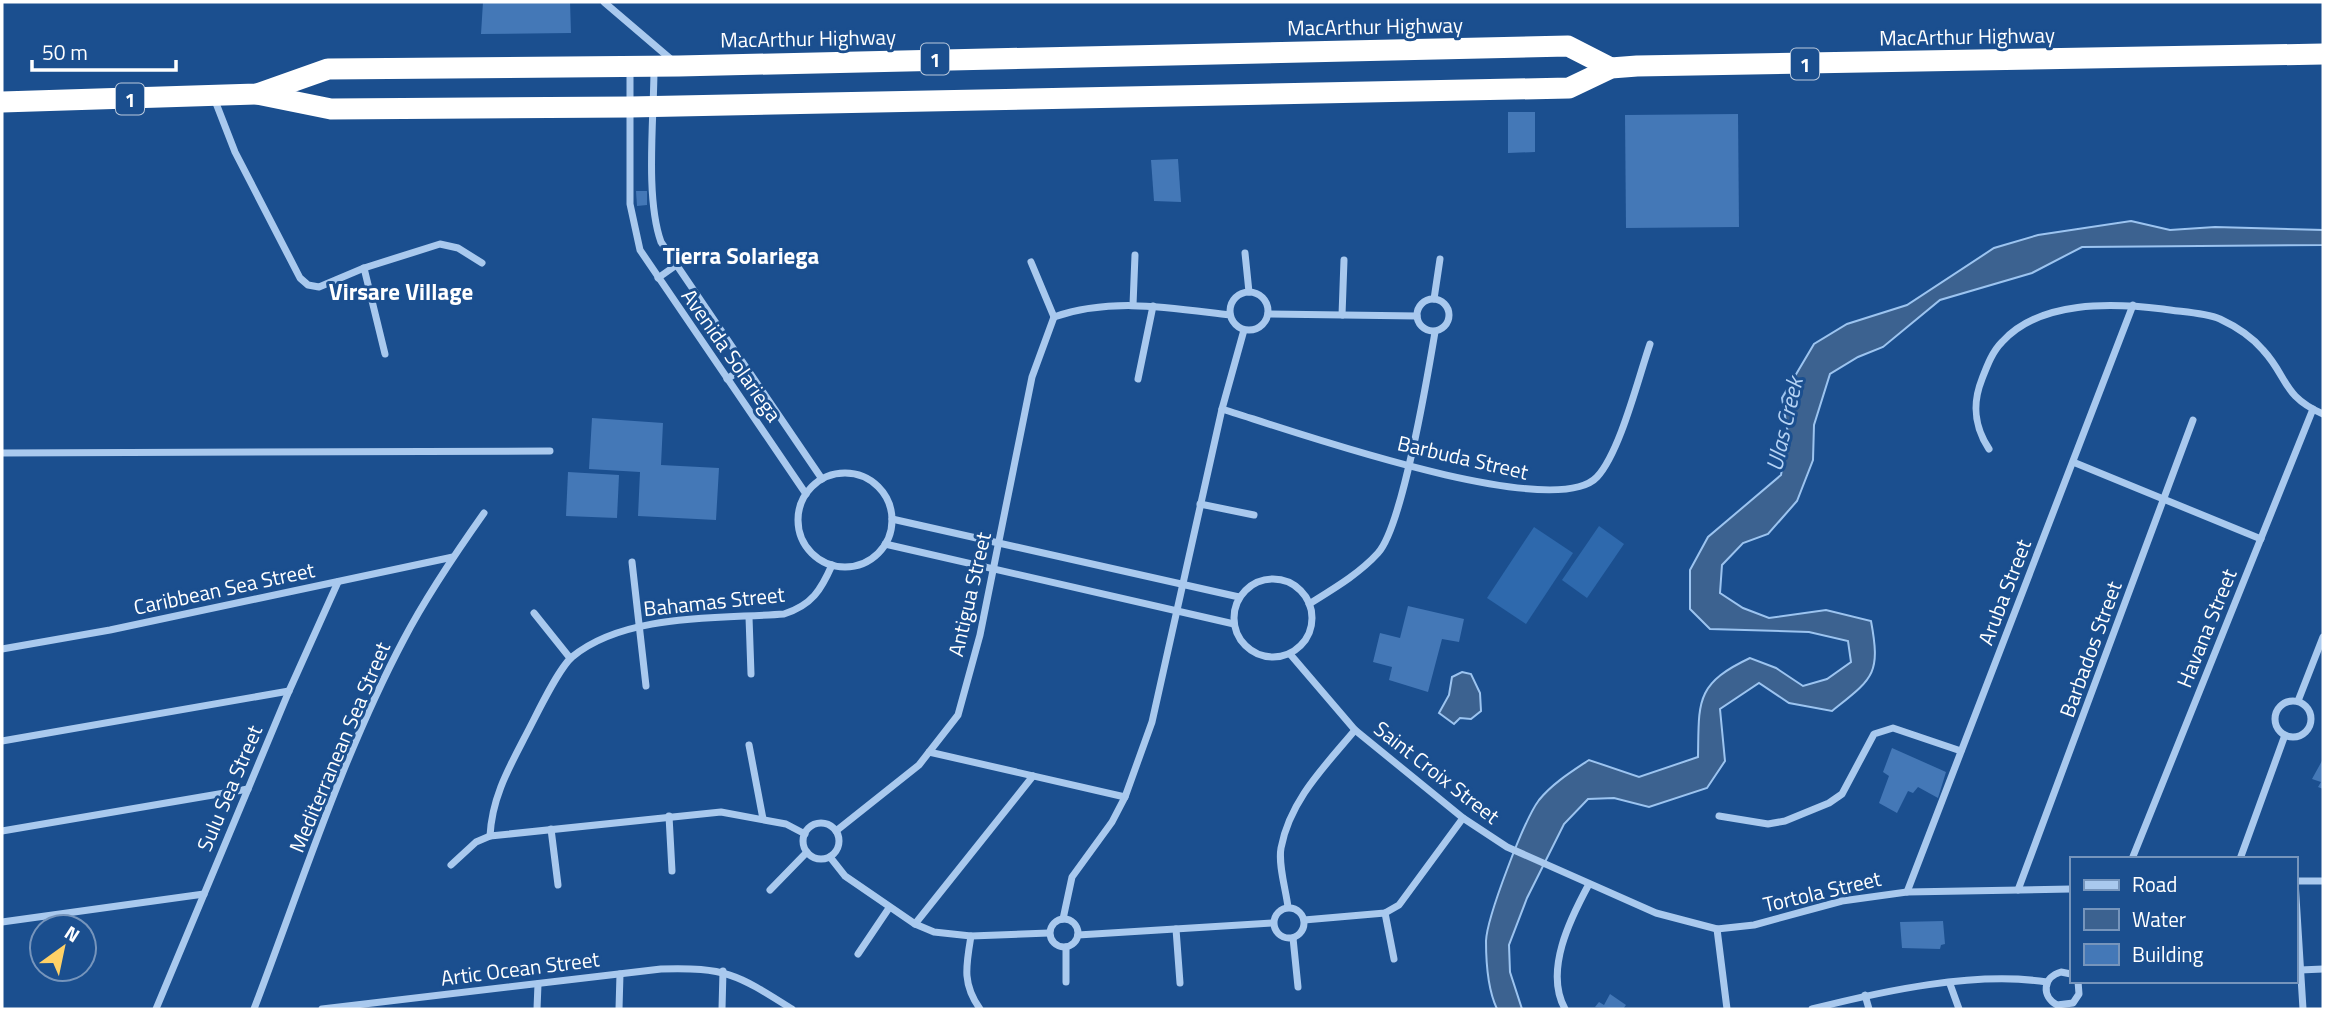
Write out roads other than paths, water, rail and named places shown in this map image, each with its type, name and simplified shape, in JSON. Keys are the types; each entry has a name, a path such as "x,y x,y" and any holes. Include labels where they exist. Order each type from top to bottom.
{"highway":[{"name":"MacArthur Highway","path":"2,102 257,94 328,69 679,66 1569,46 1611,68"},
{"name":"MacArthur Highway","path":"257,94 331,109 654,107 1569,88 1611,68 2323,54"}],"street":[{"path":"604,2 679,66"},
{"name":"Avenida Solariega","path":"630,66 630,204 633,229 640,250 806,494"},
{"name":"Avenida Solariega","path":"654,66 656,228 665,252 822,479"},
{"path":"214,97 235,152 304,283 318,287 364,268 440,244 458,248 482,263"},
{"path":"1245,253 1249,292"},
{"path":"1133,305 1135,256"},
{"path":"1434,299 1440,259"},
{"path":"1342,315 1344,261"},
{"path":"1031,262 1054,317 1074,310 1133,305 1230,315"},
{"path":"658,278 676,267"},
{"path":"364,268 385,354"},
{"path":"1249,292 1265,301 1268,314 1257,329 1244,330 1230,315 1237,297 1249,292"},
{"path":"1434,299 1445,304 1450,315 1446,326 1435,332 1425,330 1417,316 1423,302 1434,299"},
{"path":"1989,449 1978,431 1975,405 1992,355 2003,340 2046,315 2080,305 2133,305 2218,318 2241,330 2264,350 2291,393 2313,410 2323,414"},
{"name":"Aruba Street","path":"1907,892 2133,305"},
{"path":"1138,379 1153,306"},
{"path":"1268,314 1417,316"},
{"name":"Antigua Street","path":"836,831 919,765 958,715 994,569 1032,377 1054,317"},
{"path":"1063,919 1072,877 1112,822 1125,797 1152,722 1222,409 1244,330"},
{"path":"1309,604 1380,552 1395,519 1435,332"},
{"name":"Barbuda Street","path":"1222,409 1408,465 1526,491 1580,489 1596,478 1611,455 1650,344"},
{"path":"727,379 745,367"},
{"name":"Havana Street","path":"2133,857 2313,410"},
{"name":"Barbados Street","path":"2018,890 2193,420"},
{"path":"2,453 550,451"},
{"path":"2073,462 2261,539"},
{"path":"837,474 853,474 869,480 881,490 889,504 892,519 885,544 878,553 857,565 832,565 821,560 803,542 798,517 806,494 822,479 837,474"},
{"path":"1200,503 1254,515"},
{"name":"Mediterranean Sea Street","path":"254,1009 337,790 383,680 422,605 484,513"},
{"path":"892,519 1239,597"},
{"path":"885,544 1234,624"},
{"name":"Caribbean Sea Street","path":"2,649 453,557"},
{"path":"632,562 646,686"},
{"name":"Bahamas Street","path":"570,658 600,641 639,625 784,614 798,610 819,594 832,565"},
{"path":"1270,579 1293,585 1309,604 1311,627 1300,647 1290,654 1266,657 1254,653 1245,646 1234,624 1234,610 1239,597 1247,588 1270,579"},
{"name":"Sulu Sea Street","path":"156,1009 289,691 338,582"},
{"path":"490,836 491,814 501,782 570,658 534,613"},
{"path":"749,617 751,674"},
{"path":"2298,701 2323,637"},
{"name":"Saint Croix Street","path":"1290,654 1355,730 1463,818 1507,846 1589,884"},
{"path":"2,741 289,691"},
{"path":"2298,701 2311,714 2308,729 2297,737 2285,735 2277,727 2275,715 2281,704 2298,701"},
{"path":"1719,816 1768,824 1785,821 1829,803 1842,794 1874,734 1883,729 1893,728 1961,751"},
{"path":"1288,907 1281,850 1293,811 1307,787 1355,730"},
{"path":"2241,857 2285,735"},
{"path":"749,745 763,819"},
{"path":"929,752 1125,797"},
{"path":"915,924 1033,776"},
{"path":"2,831 248,789"},
{"path":"450,865 476,842 490,836 669,816 721,812 786,824 805,834"},
{"path":"669,816 672,871"},
{"path":"1304,920 1385,913 1399,905 1463,818"},
{"path":"805,834 819,824 836,831 839,842 830,857 818,859 807,852"},
{"path":"551,830 558,886"},
{"path":"805,834 807,852"},
{"path":"770,890 807,852"},
{"path":"830,857 845,876 915,924 934,932 971,936 1049,933"},
{"path":"2297,881 2323,881"},
{"path":"1565,1009 1558,996 1558,970 1574,912 1589,884"},
{"name":"Tortola Street","path":"1589,884 1656,913 1717,929 1754,925 1842,901 1907,892 2070,889"},
{"path":"2,922 204,894"},
{"path":"1288,907 1298,911 1304,920 1302,931 1293,938 1277,934 1273,923 1277,912 1288,907"},
{"path":"858,954 890,908"},
{"path":"1385,913 1394,959"},
{"path":"2297,917 2303,1009"},
{"path":"1063,919 1072,922 1078,935 1074,943 1066,947 1052,942 1049,933 1053,923 1063,919"},
{"path":"1078,935 1273,923"},
{"path":"1176,929 1180,983"},
{"path":"1717,929 1727,1009"},
{"path":"971,936 964,974 968,989 980,1009"},
{"path":"1293,938 1298,988"},
{"path":"1066,947 1066,982"},
{"name":"Artic Ocean Street","path":"322,1009 620,974 685,968 723,971"},
{"path":"2300,970 2323,969"},
{"path":"722,1009 723,971 752,984 792,1009"},
{"path":"619,1009 620,974"},
{"path":"2047,982 2055,974 2070,974"},
{"path":"1812,1009 1865,995 1950,984 2009,978 2047,982"},
{"path":"2047,982 2049,999 2058,1007 2077,999 2078,983"},
{"path":"537,1009 538,984"},
{"path":"1950,984 1959,1009"},
{"path":"1865,995 1870,1009"}],"water":[{"path":"2131,221 2170,230 2215,227 2323,230 2323,245 2082,247 2032,273 1940,300 1883,347 1858,357 1830,374 1814,425 1813,460 1797,501 1768,534 1743,543 1722,565 1720,593 1743,608 1769,618 1826,610 1871,621 1875,653 1871,674 1857,691 1832,711 1789,703 1759,683 1720,709 1725,761 1707,788 1649,807 1614,798 1588,799 1564,824 1527,898 1509,945 1510,972 1522,1009 1497,1009 1491,993 1487,967 1488,929 1516,847 1532,811 1544,794 1589,760 1639,777 1698,757 1700,708 1704,696 1719,677 1750,658 1776,668 1803,686 1827,679 1851,662 1848,641 1809,632 1710,629 1690,609 1690,570 1708,537 1781,475 1788,434 1782,398 1814,344 1847,324 1907,305 1994,248 2038,235"},
{"path":"1462,672 1471,674 1480,693 1481,711 1471,719 1460,718 1454,724 1439,713 1449,695 1452,677"}],"district":[{"name":"Tierra Solariega","path":"741,255"},
{"name":"Virsare Village","path":"401,291"}],"water label":[{"name":"Ulas Creek","path":"1784,424"}]}
